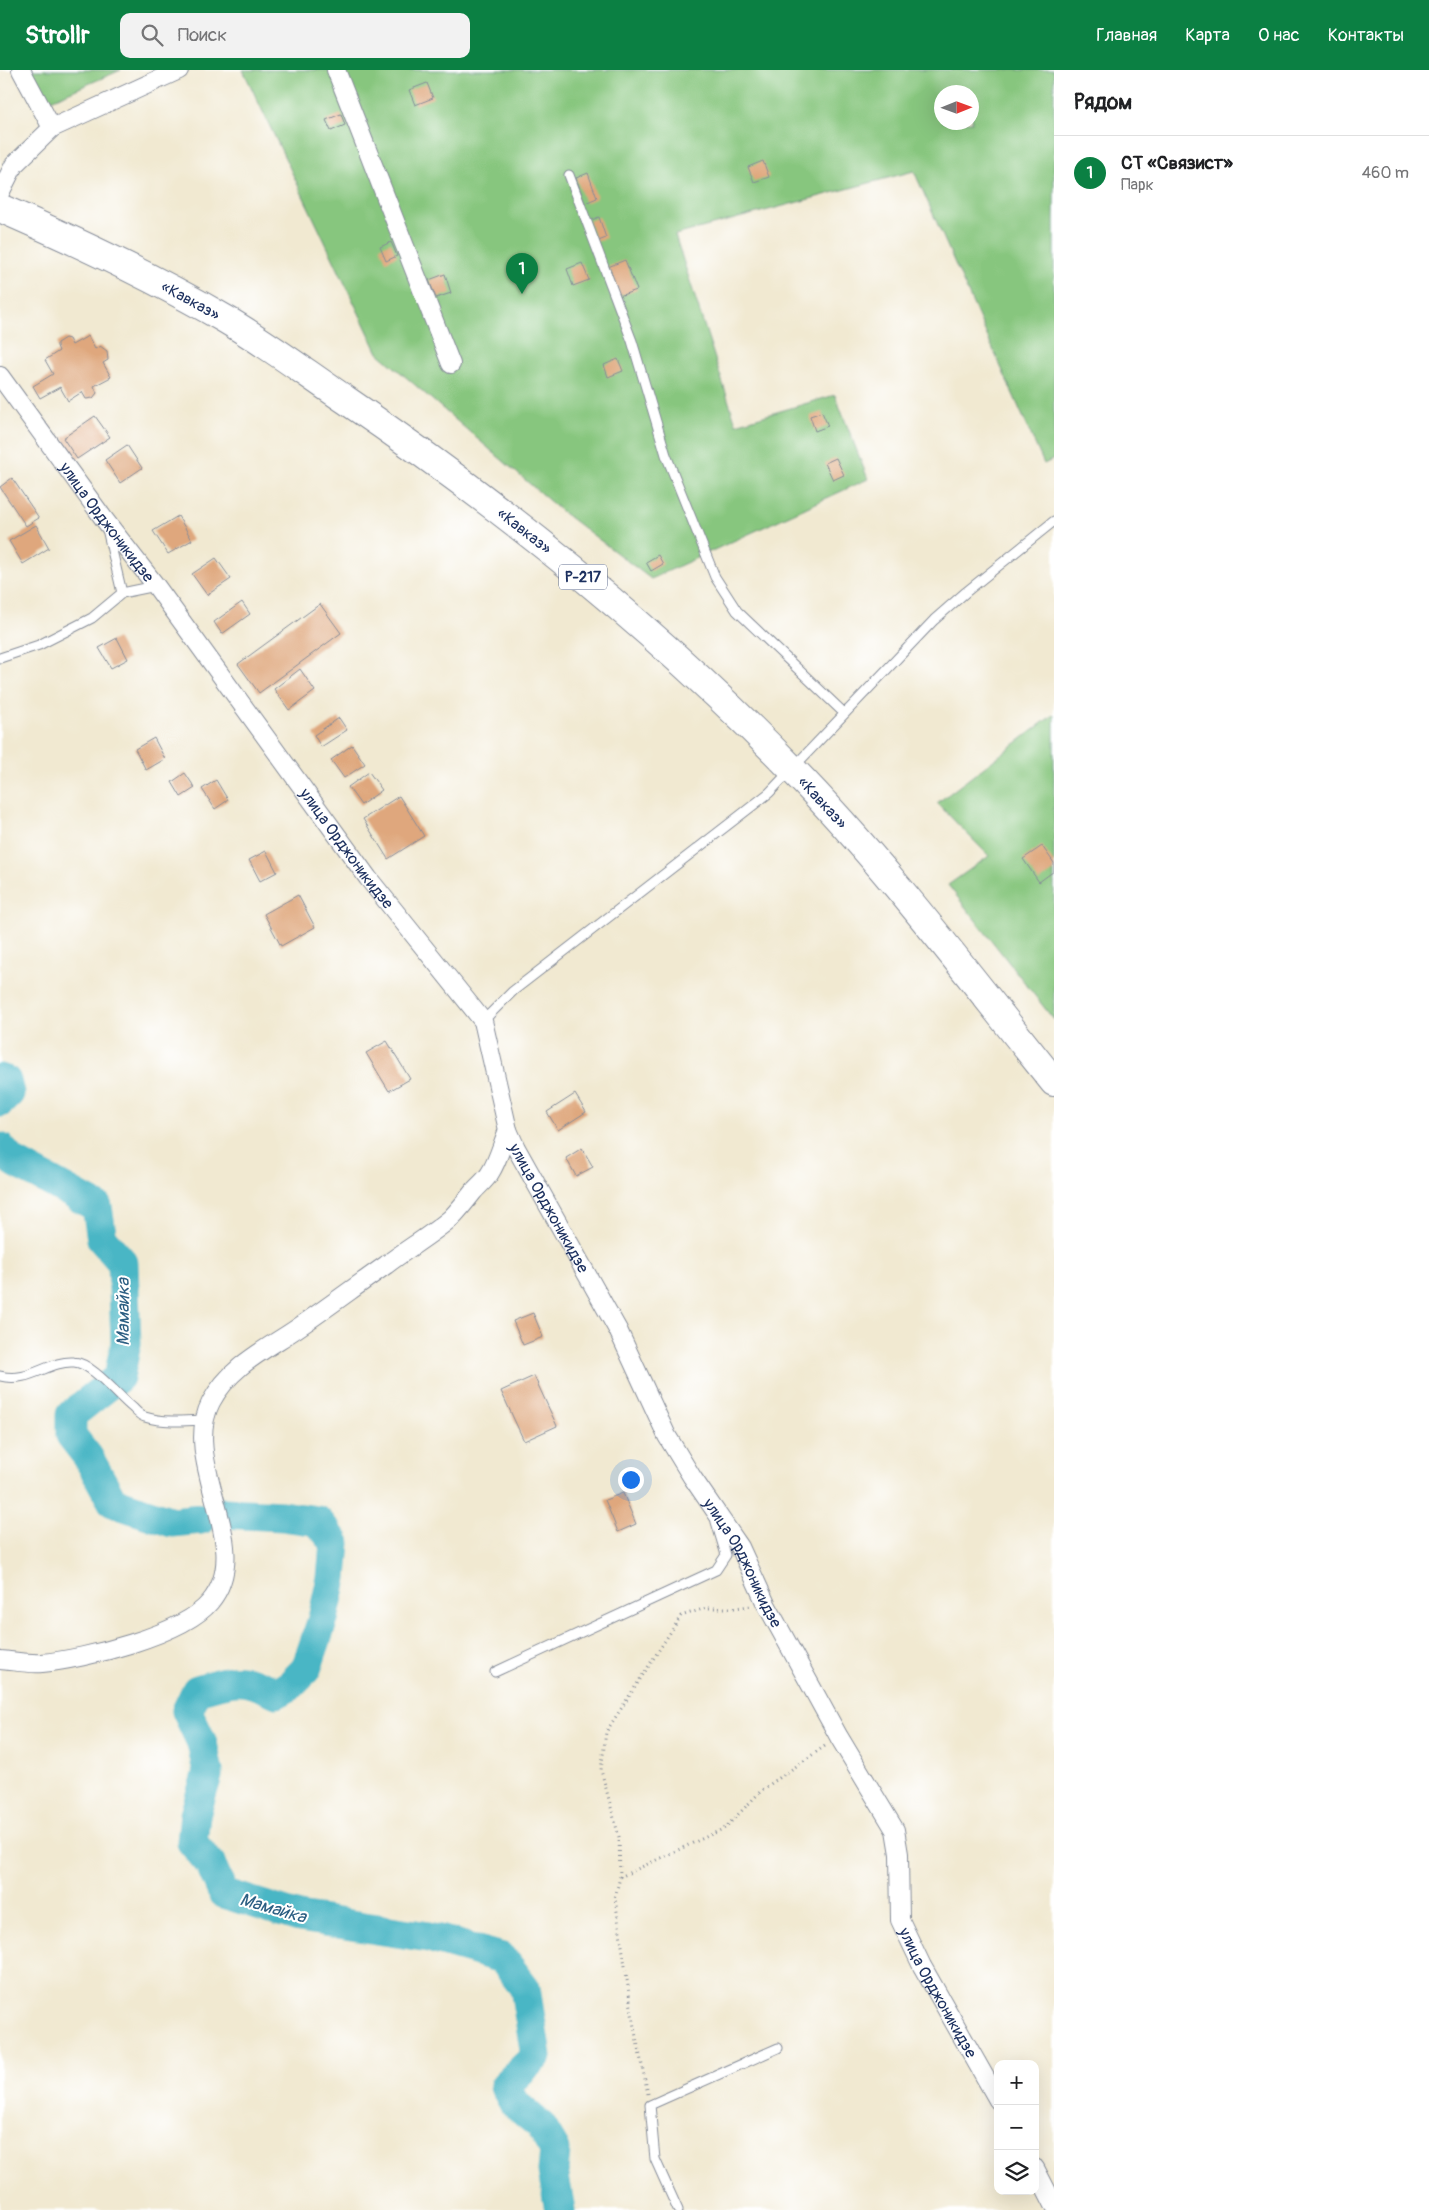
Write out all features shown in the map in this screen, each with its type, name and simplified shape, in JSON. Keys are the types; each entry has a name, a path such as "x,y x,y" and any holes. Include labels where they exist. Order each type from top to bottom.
{"highway":[{"name":"«Кавказ»","path":"0,208 160,283 228,320 414,446 529,533 637,622 714,691 792,768 881,866 1054,1082"}],"street":[{"path":"21,70 52,128"},
{"path":"0,193 14,165 52,128 159,74 179,70"},
{"path":"336,70 451,364"},
{"name":"улица Орджоникидзе","path":"0,376 104,519 156,586 368,878 483,1021 508,1130 618,1330 667,1436 740,1547 766,1604 839,1737 895,1830 899,1854 900,1920 922,1966 994,2093"},
{"path":"0,1660 39,1663 77,1659 118,1648 174,1626 210,1603 222,1582 225,1561 223,1535 206,1467 204,1449 205,1420 211,1402 238,1366 298,1328 451,1218 490,1174 508,1130"},
{"path":"1039,2176 1054,2205"}],"lane":[{"path":"569,175 632,341 666,455 715,577 737,611 844,713"},
{"path":"104,519 122,593"},
{"path":"483,1021 513,990 769,793 934,620 1054,521"},
{"path":"0,658 38,645 92,618 122,593 156,586"},
{"path":"0,1376 31,1376 59,1364 74,1362 88,1366 118,1396 143,1417 170,1421 205,1420"},
{"path":"495,1672 716,1570 726,1555 712,1507"},
{"path":"678,2210 655,2160 650,2105 778,2048"}],"path":[{"path":"650,2105 634,2027 615,1898 620,1877 619,1837 601,1770 606,1732 681,1616 706,1608 734,1608 766,1604"},
{"path":"620,1877 725,1828 762,1790 839,1737"}],"green space":[{"path":"28,70 121,70 44,103"},
{"path":"243,70 1054,70 1054,459 1044,464 914,171 675,235 736,424 835,395 868,479 651,579 560,510 378,353"},
{"path":"1054,714 1054,1020 948,885 989,856 937,803"}],"building":[{"path":"427,83 433,98 415,105 409,90"},
{"path":"341,114 345,125 331,131 326,120"},
{"path":"763,161 769,177 754,182 748,167"},
{"path":"588,173 597,198 585,203 576,178"},
{"path":"599,217 606,238 596,242 589,221"},
{"path":"391,242 397,256 386,261 380,247"},
{"path":"625,260 637,290 619,296 608,267"},
{"path":"582,263 589,280 573,286 567,269"},
{"path":"445,274 451,293 436,298 429,280"},
{"path":"88,336 95,349 100,346 107,351 108,360 103,363 111,377 94,386 97,393 93,398 86,399 82,392 68,401 60,387 40,398 33,386 53,374 45,360 59,351 57,343 65,338 69,339 72,345"},
{"path":"618,359 623,371 608,377 604,365"},
{"path":"822,412 828,426 815,431 810,416"},
{"path":"95,416 110,437 77,459 63,438"},
{"path":"127,445 142,468 120,483 105,460"},
{"path":"836,458 844,475 833,480 825,463"},
{"path":"12,478 39,518 26,526 0,487"},
{"path":"178,516 192,540 168,554 153,531"},
{"path":"36,525 49,548 23,564 9,541"},
{"path":"658,555 663,564 651,571 646,562"},
{"path":"216,558 231,579 207,595 192,574"},
{"path":"242,602 250,614 222,634 214,622"},
{"path":"320,604 341,633 259,693 238,664"},
{"path":"117,638 128,659 111,668 99,648"},
{"path":"300,669 315,691 289,710 274,689"},
{"path":"339,718 347,730 321,747 314,735"},
{"path":"154,738 165,759 146,770 135,749"},
{"path":"352,745 365,764 344,778 331,760"},
{"path":"369,772 382,790 361,805 348,787"},
{"path":"185,773 195,788 181,797 172,782"},
{"path":"216,780 228,800 215,809 202,789"},
{"path":"399,796 424,836 388,859 363,819"},
{"path":"1042,846 1054,863 1054,871 1039,882 1023,859"},
{"path":"266,851 277,872 260,881 249,860"},
{"path":"298,895 315,927 281,946 264,914"},
{"path":"387,1041 410,1079 389,1091 366,1053"},
{"path":"575,1094 586,1112 558,1130 547,1112"},
{"path":"582,1148 593,1167 576,1176 566,1158"},
{"path":"533,1313 543,1337 523,1345 513,1321"},
{"path":"534,1376 557,1426 524,1441 501,1391"},
{"path":"623,1493 636,1524 618,1532 605,1500"}],"waterway":[{"name":"Мамайка","path":"0,1079 6,1081 9,1093 0,1102"},
{"name":"Мамайка","path":"0,1148 13,1161 97,1207 102,1239 123,1263 126,1343 119,1377 71,1415 71,1435 88,1457 113,1502 172,1522 201,1519"},
{"name":"Мамайка","path":"224,1513 282,1516 318,1521 335,1543 332,1578 323,1619 306,1669 288,1687 277,1693 254,1683 229,1681 197,1690 187,1711 202,1743 208,1772 195,1815 192,1842 211,1865 223,1893 299,1917 429,1937 502,1958 525,1988 536,2056 505,2086 514,2103 541,2126 555,2150 553,2171 560,2210"}],"place":[{"name":"СТ «Связист»","path":"522,294"}]}
